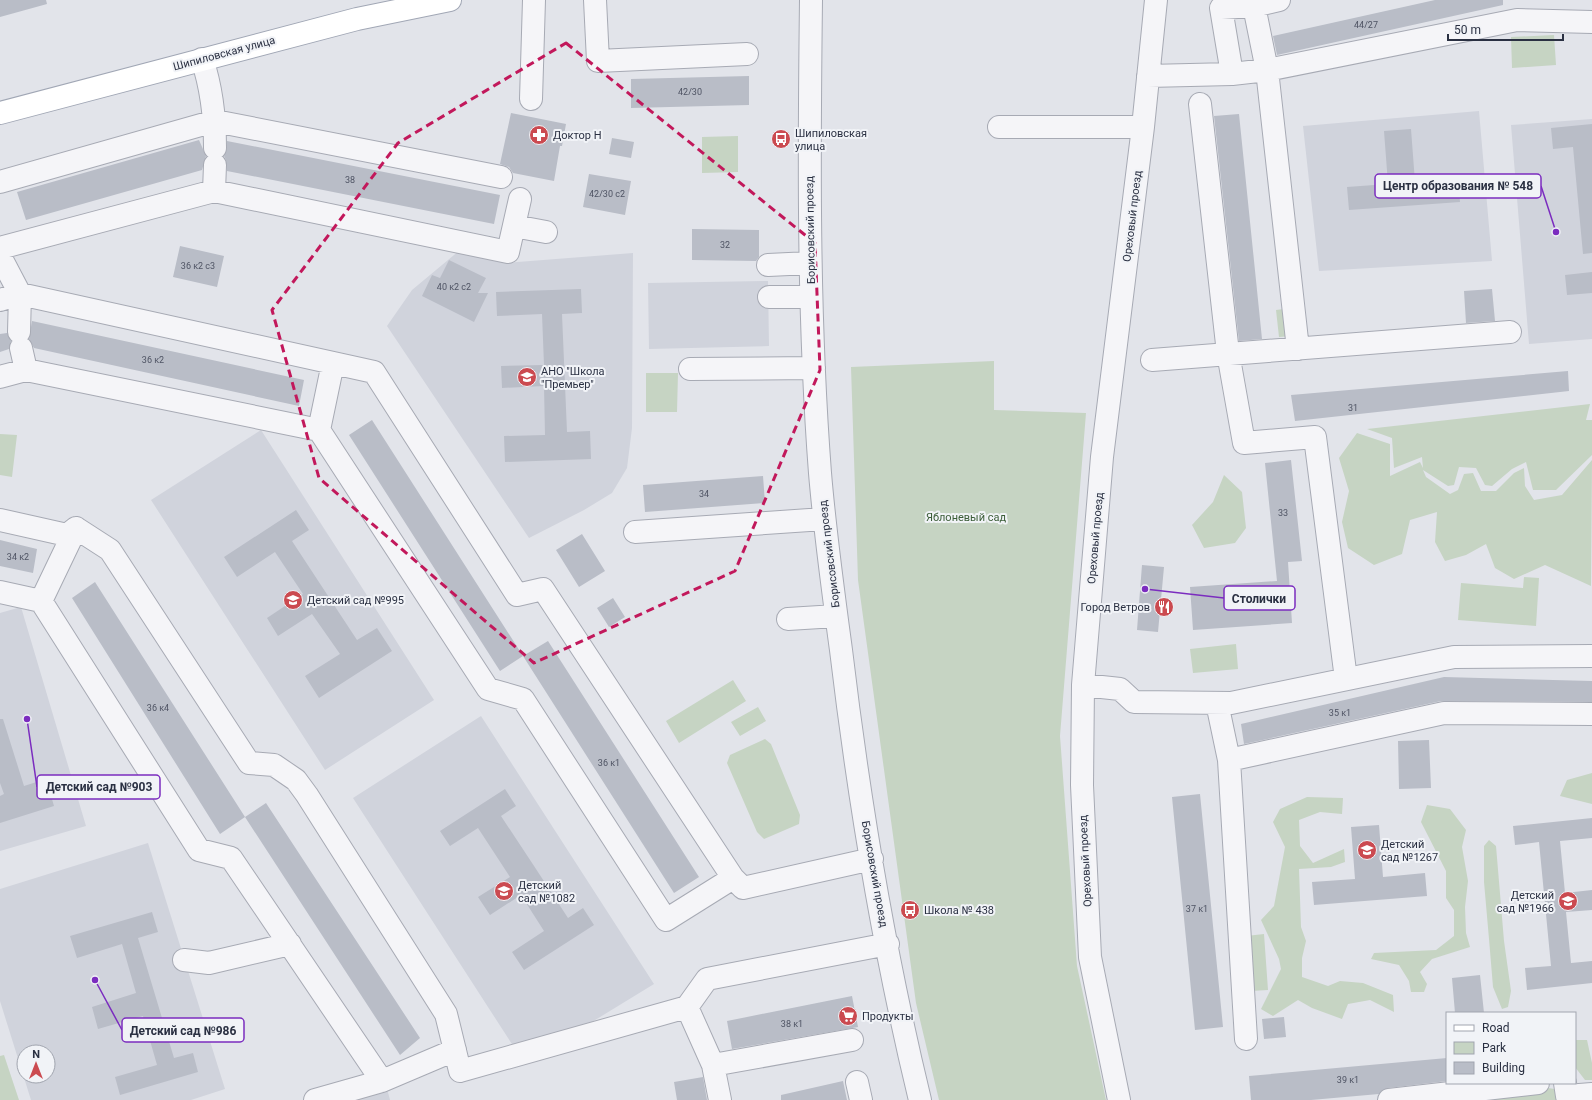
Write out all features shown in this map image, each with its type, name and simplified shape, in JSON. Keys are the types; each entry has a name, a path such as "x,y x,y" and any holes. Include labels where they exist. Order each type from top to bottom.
{"main road":[{"name":"Шипиловская улица","path":"0,111 357,19 450,0"}],"street":[{"path":"531,99 534,0"},
{"path":"595,0 598,61 747,54"},
{"name":"Борисовский проезд","path":"811,0 809,176 810,263 814,368 824,518 854,757 907,1044 920,1100"},
{"name":"Ореховый проезд","path":"1119,1100 1090,957 1082,785 1083,685 1102,457 1143,127 1156,0"},
{"path":"1232,74 1221,8 1254,6 1279,0"},
{"path":"1254,6 1267,70 1298,349"},
{"path":"1148,76 1232,74 1267,70 1517,20 1592,22"},
{"path":"202,59 210,82 215,121 214,191"},
{"path":"1200,104 1228,353 1244,443 1315,437 1346,679"},
{"path":"0,182 215,121 501,177"},
{"path":"999,127 1143,127"},
{"path":"0,248 214,191 508,252 520,199"},
{"path":"514,226 546,232"},
{"path":"0,256 26,370"},
{"path":"768,265 810,263"},
{"path":"10,297 374,372 517,595 542,589 732,878 743,888 872,859"},
{"path":"768,297 812,298"},
{"path":"1152,360 1510,332"},
{"path":"318,430 333,363"},
{"path":"690,369 814,368"},
{"path":"0,377 26,370 318,430 488,689 522,699 666,920 732,878"},
{"path":"635,532 824,518"},
{"path":"0,520 67,535 76,528"},
{"path":"41,600 76,528"},
{"path":"76,528 110,550 249,763 274,765 296,780 307,795 446,1014 460,1072 687,1007 707,979 888,944"},
{"path":"0,592 41,600 199,850 231,858 382,1081"},
{"path":"788,619 836,616"},
{"path":"1083,685 1120,690 1134,702 1231,703 1454,657 1592,656"},
{"path":"1217,703 1229,760 1246,1039"},
{"path":"1229,760 1444,713 1592,714"},
{"path":"184,960 209,963 290,944"},
{"path":"687,1007 713,1065 720,1100"},
{"path":"713,1065 852,1040"},
{"path":"315,1100 382,1081 455,1050"},
{"path":"1389,1100 1529,1084"},
{"path":"1565,1084 1567,1096 1592,1094"}],"highlighted area":[{"path":"566,43 815,243 820,370 735,571 534,663 319,478 272,310 398,143"}],"shaded area":[{"path":"1479,111 1492,261 1319,271 1303,126"},
{"path":"1592,119 1592,339 1529,344 1511,125"},
{"name":"АНО \"Школа \"Премьер\"","path":"460,250 505,263 633,253 632,428 627,468 612,493 584,510 529,538 387,326 412,290"},
{"path":"768,281 769,346 649,349 648,283"},
{"name":"Детский сад №995","path":"261,430 434,700 325,770 151,500"},
{"path":"21,607 86,826 0,851 0,613"},
{"name":"Детский сад №1082","path":"481,716 654,984 538,1055 519,1055 353,798"},
{"path":"148,843 225,1089 191,1100 31,1100 26,1084 56,1084 56,1044 16,1044 16,1052 0,1001 0,889"},
{"path":"386,1085 390,1100 332,1100"}],"green space":[{"path":"1554,35 1556,65 1512,68 1511,37"},
{"path":"738,136 738,172 702,173 702,137"},
{"path":"1291,308 1294,336 1279,337 1276,310"},
{"name":"Яблоневый сад","path":"994,361 994,410 1086,413 1060,736 1077,966 1106,1100 939,1100 916,1003 858,580 851,367"},
{"path":"646,373 678,373 677,412 646,412"},
{"path":"1590,404 1586,420 1592,420 1592,455 1556,490 1533,490 1526,462 1512,469 1492,486 1485,485 1476,468 1459,467 1454,485 1448,486 1423,470 1426,477 1450,494 1458,490 1464,474 1473,473 1481,491 1496,491 1514,473 1524,468 1525,486 1534,500 1562,495 1592,460 1591,586 1545,565 1514,579 1495,568 1486,544 1466,555 1445,561 1435,542 1437,512 1410,520 1402,554 1374,565 1348,548 1342,522 1349,491 1339,458 1357,433 1390,444 1390,476 1420,462 1423,468 1422,457 1394,468 1392,438 1367,429"},
{"path":"0,434 17,435 12,477 0,475"},
{"path":"1224,475 1242,492 1246,528 1235,543 1204,548 1192,525 1213,502"},
{"path":"1524,577 1539,578 1536,626 1458,620 1461,583 1523,588"},
{"path":"1236,644 1238,669 1193,673 1190,649"},
{"path":"733,680 746,701 679,743 666,721"},
{"path":"758,707 766,721 740,736 731,722"},
{"path":"765,739 771,744 800,815 799,824 764,839 757,832 727,763 730,755"},
{"path":"1592,773 1592,804 1560,796 1567,780"},
{"path":"1307,797 1343,798 1342,814 1320,812 1299,820 1300,846 1313,863 1344,849 1345,862 1331,867 1299,869 1301,927 1306,941 1302,958 1302,977 1328,986 1340,981 1363,983 1393,995 1394,1012 1370,1000 1348,1004 1342,1019 1312,1008 1298,1000 1273,1016 1261,1009 1281,969 1279,959 1261,920 1274,906 1285,847 1273,822 1280,809"},
{"path":"1427,805 1450,809 1466,830 1462,847 1468,881 1465,907 1466,933 1470,947 1432,959 1420,972 1427,984 1424,992 1411,992 1409,981 1399,965 1371,959 1374,953 1436,950 1454,936 1454,910 1446,898 1446,871 1421,822"},
{"path":"1489,840 1496,846 1504,941 1511,991 1508,1007 1502,1009 1493,987 1484,882 1484,846"},
{"path":"1264,934 1268,990 1251,991 1246,936"},
{"path":"1576,1040 1587,1040 1592,1063 1592,1080 1585,1080 1576,1068"},
{"path":"4,1055 19,1100 0,1100 0,1056"},
{"path":"1548,1088 1561,1090 1563,1100 1472,1100 1517,1089"}],"building":[{"path":"0,0 46,0 47,4 0,17"},
{"path":"1435,0 1503,0 1503,5 1277,55 1273,36"},
{"path":"749,76 749,105 631,108 631,79"},
{"path":"511,113 566,124 562,146 560,146 554,181 513,173 509,167 500,164"},
{"path":"1239,114 1262,339 1239,341 1214,116"},
{"path":"1592,124 1592,253 1583,254 1573,147 1553,149 1551,128"},
{"path":"1411,129 1415,182 1458,178 1460,202 1349,210 1347,187 1388,184 1384,131"},
{"path":"612,138 634,142 631,158 609,154"},
{"path":"199,140 206,156 202,170 26,220 17,192"},
{"path":"227,141 500,195 494,224 227,171 224,156 227,148"},
{"path":"589,174 631,181 625,215 583,207"},
{"path":"692,229 759,230 759,257 756,261 692,260"},
{"path":"180,246 224,256 217,287 173,277"},
{"path":"449,260 486,278 478,293 488,293 474,322 422,296 432,275 440,278"},
{"path":"1592,272 1592,293 1567,295 1565,275"},
{"path":"581,289 582,313 562,314 567,432 590,431 591,459 505,462 504,436 545,435 544,386 502,388 501,366 544,365 542,314 497,316 496,292"},
{"path":"1492,289 1495,321 1466,323 1464,291"},
{"path":"32,321 304,380 299,406 34,348 29,339"},
{"path":"7,333 11,341 9,349 0,352 0,334"},
{"path":"1568,371 1569,391 1295,421 1291,395"},
{"path":"372,420 523,656 500,671 349,435"},
{"path":"1291,460 1302,561 1288,562 1292,623 1193,630 1190,587 1277,581 1265,463"},
{"path":"763,476 765,503 645,512 643,485"},
{"path":"296,510 309,530 292,541 357,640 377,628 392,651 319,698 305,676 340,654 312,614 278,636 267,618 303,594 275,552 237,577 224,557"},
{"path":"582,534 605,571 579,587 556,550"},
{"path":"0,540 37,549 33,573 0,566"},
{"path":"1142,565 1164,567 1158,632 1137,630"},
{"path":"95,582 245,817 220,834 72,598"},
{"path":"613,598 625,617 609,627 597,608"},
{"path":"548,641 699,877 674,893 523,656"},
{"path":"1444,677 1592,681 1592,702 1441,701 1244,744 1241,724"},
{"path":"0,719 3,719 24,786 46,779 54,806 0,823 0,796 4,794 0,783"},
{"path":"1429,740 1431,788 1399,789 1398,741"},
{"path":"505,789 516,806 501,816 568,918 583,908 594,925 524,970 512,952 544,931 521,895 490,915 478,897 510,877 478,828 450,846 440,831"},
{"path":"1200,794 1223,1027 1195,1030 1172,797"},
{"path":"266,803 420,1038 400,1055 245,817"},
{"name":"Детский сад №1966","path":"1592,818 1592,838 1560,841 1565,893 1592,890 1592,910 1566,912 1571,963 1592,961 1592,983 1527,990 1525,968 1551,966 1539,842 1515,845 1513,826"},
{"name":"Детский сад №1267","path":"1379,825 1383,877 1425,873 1427,896 1314,905 1312,882 1355,879 1351,827"},
{"path":"152,912 158,932 138,938 174,1058 193,1053 198,1072 120,1095 115,1077 157,1065 143,1016 98,1029 92,1007 136,993 122,944 77,958 70,936"},
{"path":"1480,975 1484,1012 1455,1012 1452,978"},
{"path":"852,996 858,1027 732,1049 727,1021"},
{"path":"1284,1017 1286,1037 1264,1039 1262,1019"},
{"path":"1446,1058 1446,1081 1388,1088 1379,1094 1311,1100 1251,1100 1249,1076"},
{"path":"703,1077 707,1100 677,1100 674,1082"},
{"path":"843,1081 847,1100 781,1100 781,1095"}],"place":[{"name":"Доктор Н","path":"539,135"},
{"name":"Шипиловская улица","path":"781,139"},
{"name":"Центр образования № 548","path":"1556,232"},
{"name":"АНО \"Школа \"Премьер\"","path":"527,377"},
{"name":"Столички","path":"1145,589"},
{"name":"Детский сад №995","path":"293,600"},
{"name":"Город Ветров","path":"1164,607"},
{"name":"Детский сад №903","path":"27,719"},
{"name":"Детский сад №1267","path":"1367,850"},
{"name":"Детский сад №1082","path":"504,891"},
{"name":"Детский сад №1966","path":"1568,901"},
{"name":"Школа № 438","path":"910,910"},
{"name":"Детский сад №986","path":"95,980"},
{"name":"Продукты","path":"848,1016"}]}
